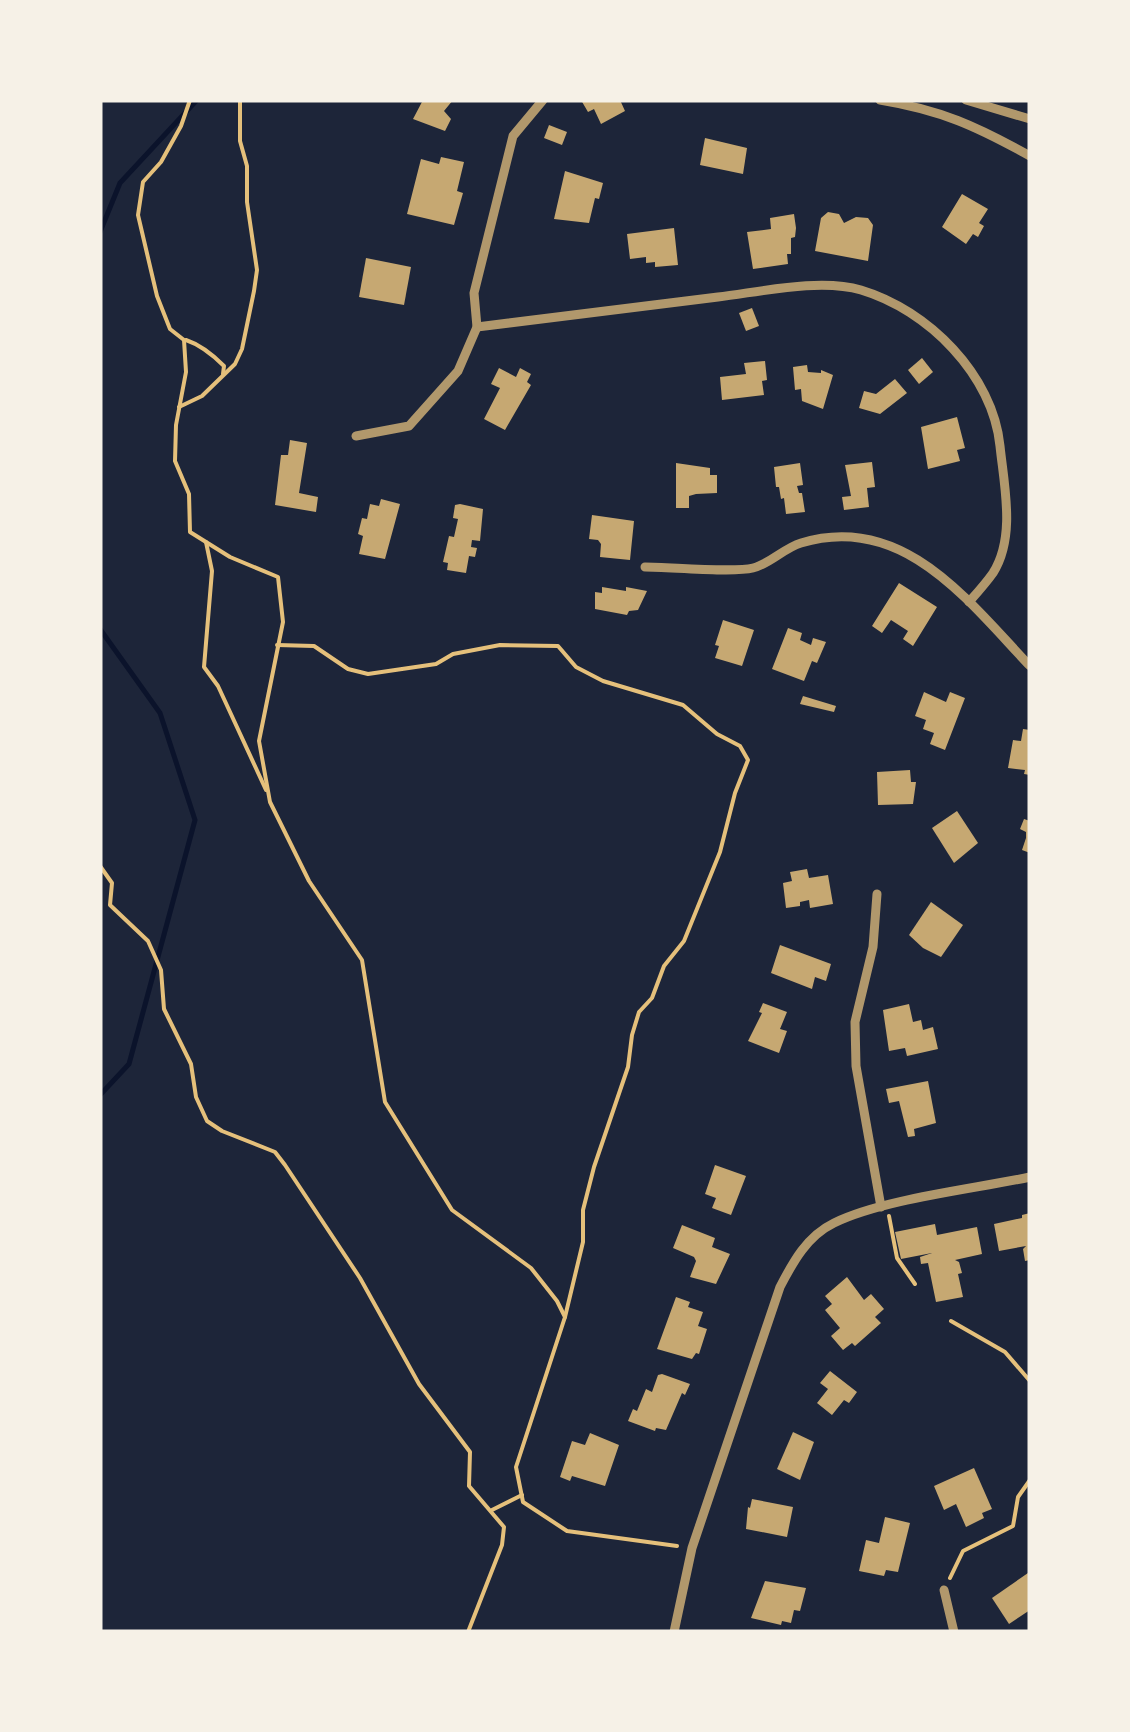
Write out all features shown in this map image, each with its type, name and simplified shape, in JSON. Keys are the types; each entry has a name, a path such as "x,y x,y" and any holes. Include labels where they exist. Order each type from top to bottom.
{"street":[{"path":"356,436 408,426 458,371 477,327 474,293 514,136 543,100"},
{"path":"880,100 926,108 973,124 1030,156"},
{"path":"966,100 1030,119"},
{"path":"477,327 803,286 859,289 903,308 944,338 976,379 998,430 1006,506 1003,546 995,570 970,602"},
{"path":"646,567 753,568 800,543 843,537 878,540 915,555 970,602 1030,666"},
{"path":"877,894 872,947 855,1022 856,1066 884,1207"},
{"path":"674,1632 692,1548 780,1286 800,1251 832,1224 884,1207 1030,1178"},
{"path":"944,1590 954,1632"}],"path":[{"path":"190,100 162,162 142,182 138,216 157,296 170,329 216,358 224,366 223,374"},
{"path":"179,407 202,396 235,364 242,349 257,270 247,202 247,166 240,141 240,100"},
{"path":"182,338 186,372 179,407 176,461 189,494 190,532 230,557 278,577 283,622 258,741 268,794"},
{"path":"206,542 212,571 204,668 218,686 308,881 362,960 384,1102 452,1210 531,1268 565,1317"},
{"path":"277,645 314,646 348,669 368,674 436,664 454,654 500,645 558,646 576,666 603,681 683,705 717,734 740,746 748,760 720,852 684,942 664,966 652,998 639,1012 628,1067 583,1210 583,1242 565,1317 516,1468 523,1502 567,1531 692,1548"},
{"path":"100,866 112,883 110,905 148,941 161,970 164,1009 192,1064 196,1097 207,1120 222,1131 275,1152 360,1278 419,1384 470,1452 469,1486 504,1527 502,1545 468,1632"},
{"path":"884,1207 897,1258 915,1284"},
{"path":"950,1321 1005,1352 1030,1380"},
{"path":"944,1590 964,1551 1012,1526 1018,1497 1030,1480"},
{"path":"492,1510 522,1495"}],"shaded area":[{"path":"100,100 1030,100 1030,1632 100,1632"}],"building":[{"path":"423,100 453,100 444,111 451,119 445,131 413,119"},
{"path":"581,100 620,100 625,111 601,124 594,109 588,112"},
{"path":"549,125 567,132 562,145 544,138"},
{"path":"705,138 747,148 743,174 700,165"},
{"path":"441,157 464,162 457,191 463,193 454,225 407,214 421,159 439,164"},
{"path":"565,171 603,183 589,223 554,219"},
{"path":"962,194 988,209 979,223 984,226 978,237 973,234 966,244 942,227"},
{"path":"828,212 839,214 844,223 856,217 868,218 873,225 868,261 815,251 821,218"},
{"path":"794,214 795,237 791,238 788,264 753,269 747,232 771,229 770,218"},
{"path":"674,228 678,265 655,267 655,262 646,263 646,257 630,259 627,234"},
{"path":"366,258 411,267 404,305 359,297"},
{"path":"752,308 759,326 746,331 739,313"},
{"path":"922,358 933,372 919,384 908,370"},
{"path":"765,361 764,395 722,400 720,377 746,374 744,363"},
{"path":"807,365 808,372 821,370 833,375 823,409 802,401 801,389 795,390 793,367"},
{"path":"499,368 516,377 520,368 531,374 527,382 531,385 505,430 484,419 500,388 491,384"},
{"path":"895,379 907,393 880,414 859,408 864,391 876,394"},
{"path":"957,417 965,448 957,450 960,461 928,469 921,427"},
{"path":"290,440 307,443 299,493 318,497 316,512 275,505 281,455 288,455"},
{"path":"872,462 875,487 867,488 869,507 844,510 842,497 851,496 845,465"},
{"path":"676,463 710,468 710,475 717,475 717,493 689,496 689,508 676,508"},
{"path":"800,463 803,485 797,486 805,512 786,514 784,498 781,499 776,487 774,467"},
{"path":"381,499 400,504 385,559 359,554 362,518 367,519 370,504 379,506"},
{"path":"455,505 483,509 480,541 472,540 471,547 477,548 475,557 469,556 466,573 447,570 448,563 443,562 458,519 453,518"},
{"path":"592,515 634,521 630,560 600,557 601,544 589,539"},
{"path":"899,583 937,607 913,646 903,639 908,631 891,620 882,633 872,626"},
{"path":"602,587 647,591 638,610 627,615 595,609 595,592 602,593"},
{"path":"723,620 754,630 742,666 715,658"},
{"path":"788,628 802,633 800,640 811,645 813,638 826,642 804,681 772,669"},
{"path":"924,692 946,702 950,692 965,698 945,750 930,744 934,733 923,729 926,720 915,716"},
{"path":"803,696 836,706 834,712 800,704"},
{"path":"1023,729 1030,730 1030,775 1024,774 1025,770 1008,768 1013,740 1021,741"},
{"path":"910,770 911,782 916,782 913,804 878,805 877,772"},
{"path":"957,811 978,843 954,863 932,828"},
{"path":"1024,819 1030,821 1030,853 1022,850 1026,832 1020,829"},
{"path":"807,869 809,878 828,875 833,904 810,908 809,900 786,908 783,883 792,881 790,872"},
{"path":"931,902 963,925 941,957 909,935"},
{"path":"780,945 831,964 826,981 815,977 812,989 771,973"},
{"path":"763,1003 787,1012 780,1029 787,1031 779,1053 748,1041"},
{"path":"909,1004 913,1022 921,1020 923,1030 933,1027 938,1049 907,1056 905,1048 889,1051 883,1010"},
{"path":"928,1081 936,1123 914,1129 915,1136 908,1137 899,1101 889,1103 886,1089"},
{"path":"715,1165 746,1176 731,1215 712,1208 716,1198 705,1194"},
{"path":"1030,1213 1030,1260 1025,1261 1026,1246 999,1251 994,1224"},
{"path":"935,1224 937,1235 977,1227 982,1254 955,1260 962,1273 958,1274 963,1297 936,1302 928,1263 921,1264 920,1257 932,1253 901,1259 895,1232"},
{"path":"682,1225 715,1238 712,1247 730,1254 716,1284 690,1277 694,1257 673,1248"},
{"path":"847,1277 864,1300 871,1294 884,1309 875,1317 881,1323 855,1346 852,1343 843,1350 831,1336 840,1328 825,1310 832,1304 825,1296"},
{"path":"676,1297 703,1312 698,1326 707,1329 699,1354 692,1359 657,1349"},
{"path":"830,1371 857,1392 832,1415 817,1403 828,1389 820,1383"},
{"path":"658,1375 690,1384 666,1430 655,1431 628,1421 646,1389 652,1392"},
{"path":"793,1432 814,1442 800,1480 777,1469"},
{"path":"590,1433 619,1445 605,1486 572,1476 570,1481 560,1477 572,1441 585,1445"},
{"path":"974,1468 992,1509 966,1527 956,1504 944,1510 934,1486"},
{"path":"752,1499 793,1507 787,1537 746,1529"},
{"path":"885,1517 910,1523 898,1572 886,1570 884,1576 859,1571 866,1540 879,1543"},
{"path":"1028,1573 1030,1610 1009,1624 992,1598"},
{"path":"765,1581 806,1588 800,1611 794,1610 791,1623 782,1621 781,1625 751,1618"}],"waterway":[{"path":"100,232 120,183 197,100"},
{"path":"100,629 160,713 195,820 129,1064 100,1095"}]}
